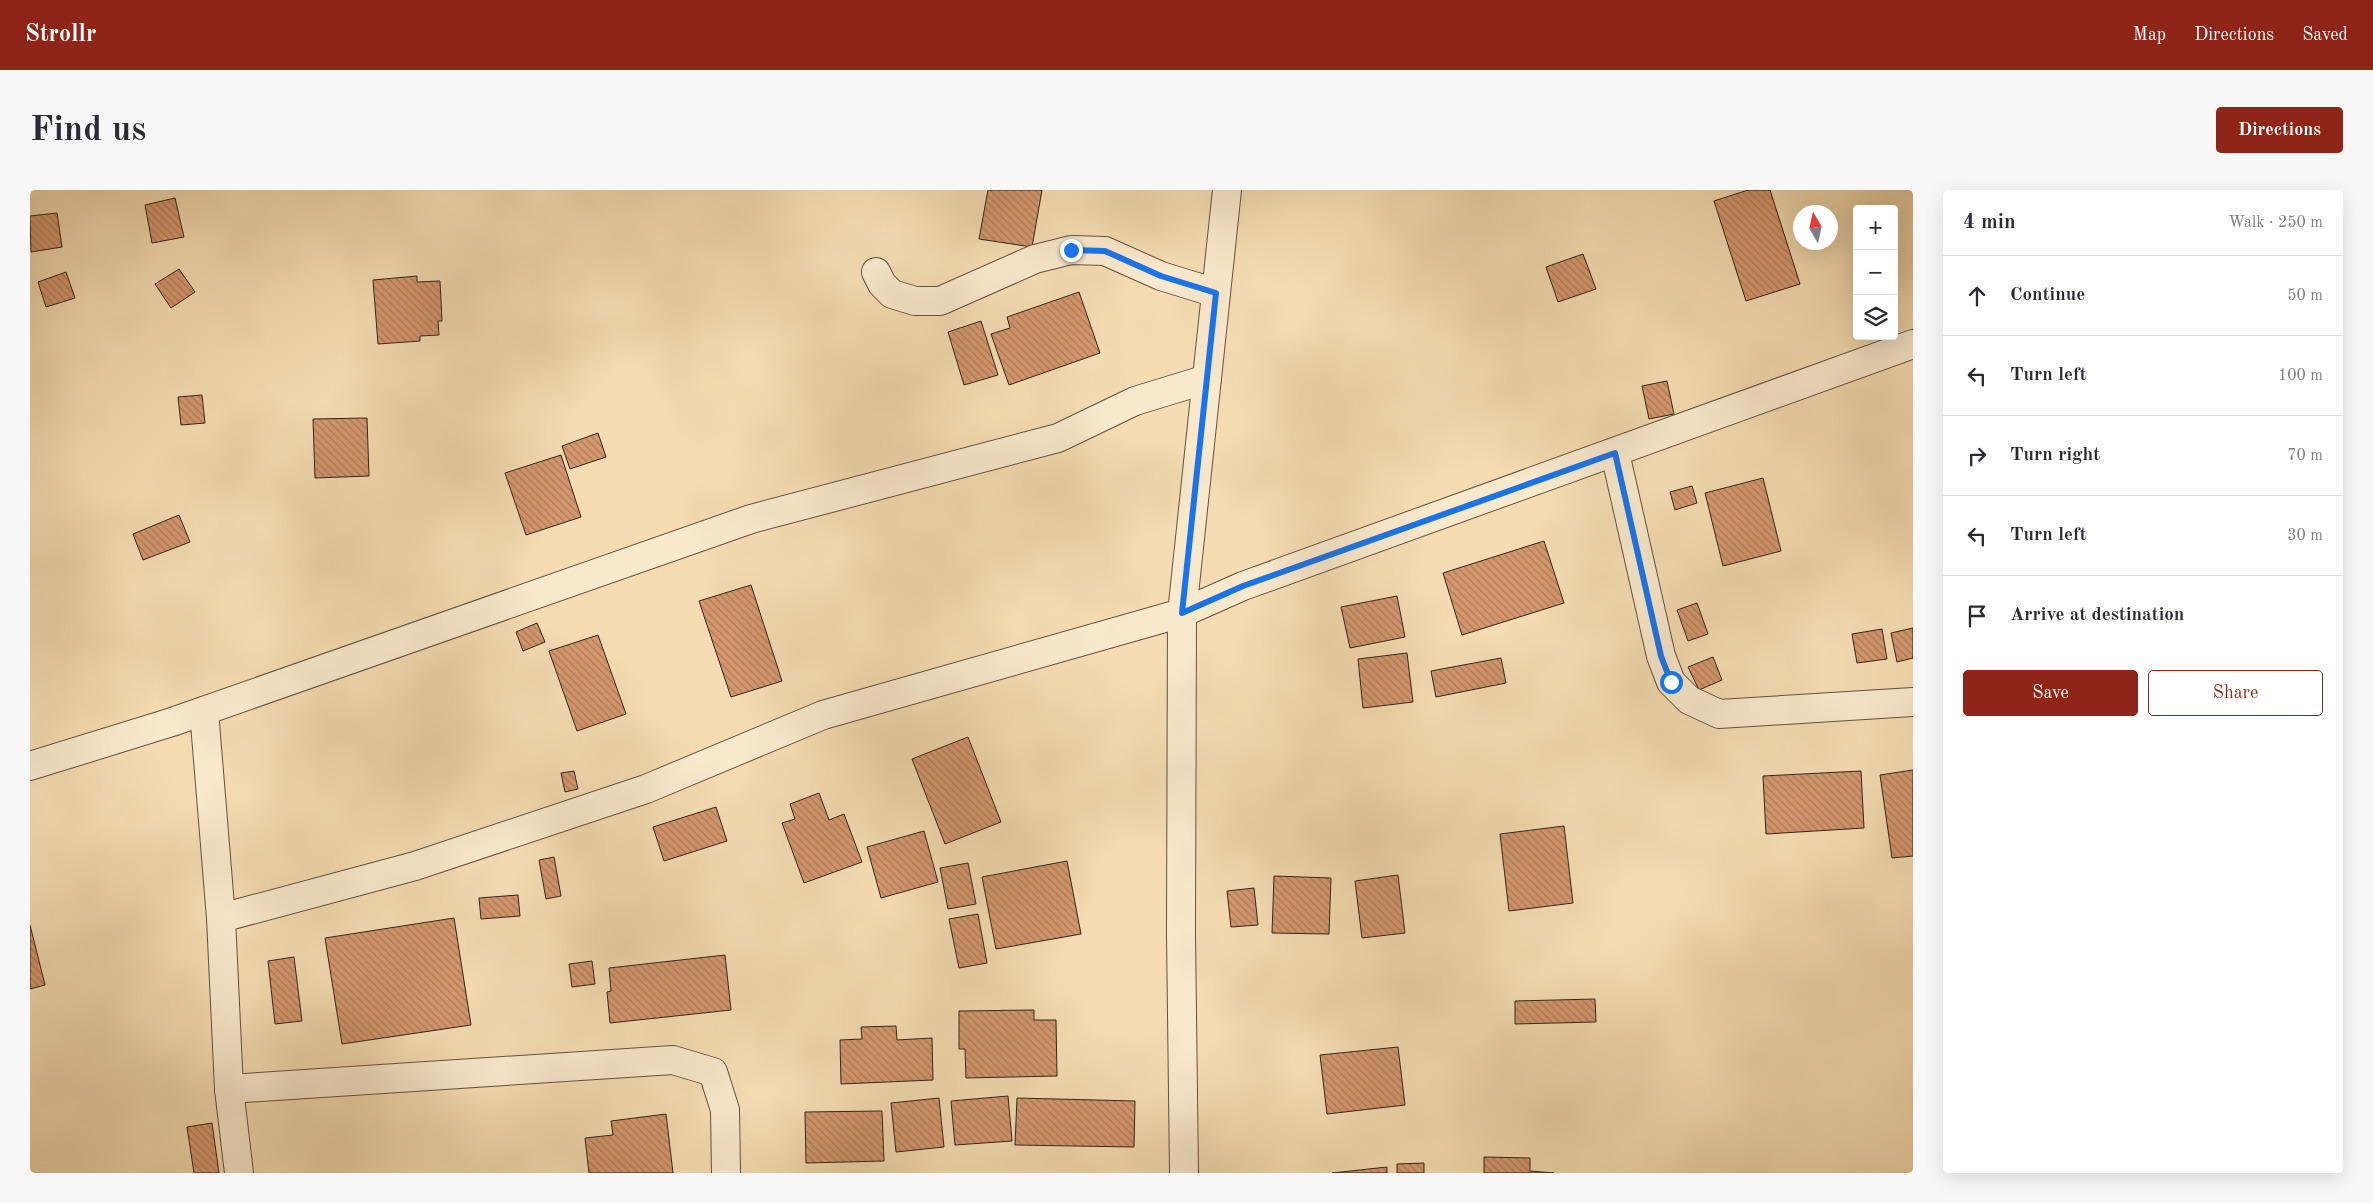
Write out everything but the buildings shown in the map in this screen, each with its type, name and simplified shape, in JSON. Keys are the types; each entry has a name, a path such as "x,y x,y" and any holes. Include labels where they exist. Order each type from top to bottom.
{"street":[{"path":"1184,1173 1181,934 1182,613 1227,190"},
{"path":"876,272 882,284 892,294 915,301 940,302 1035,259 1071,250 1105,251 1161,276 1216,293"},
{"path":"222,918 415,866 628,795 823,715 1182,613 1243,586 1913,344"},
{"path":"30,766 204,711 751,519 1058,438 1135,401 1207,379"},
{"path":"1615,453 1661,656 1671,682 1689,700 1719,714 1913,702"},
{"path":"204,711 222,918 229,1090 239,1173"},
{"path":"229,1090 673,1060 713,1072 726,1110 726,1173"}],"route":[{"path":"1071,250 1105,251 1161,276 1216,293 1182,613 1243,586 1615,453 1661,656 1671,682"}]}
